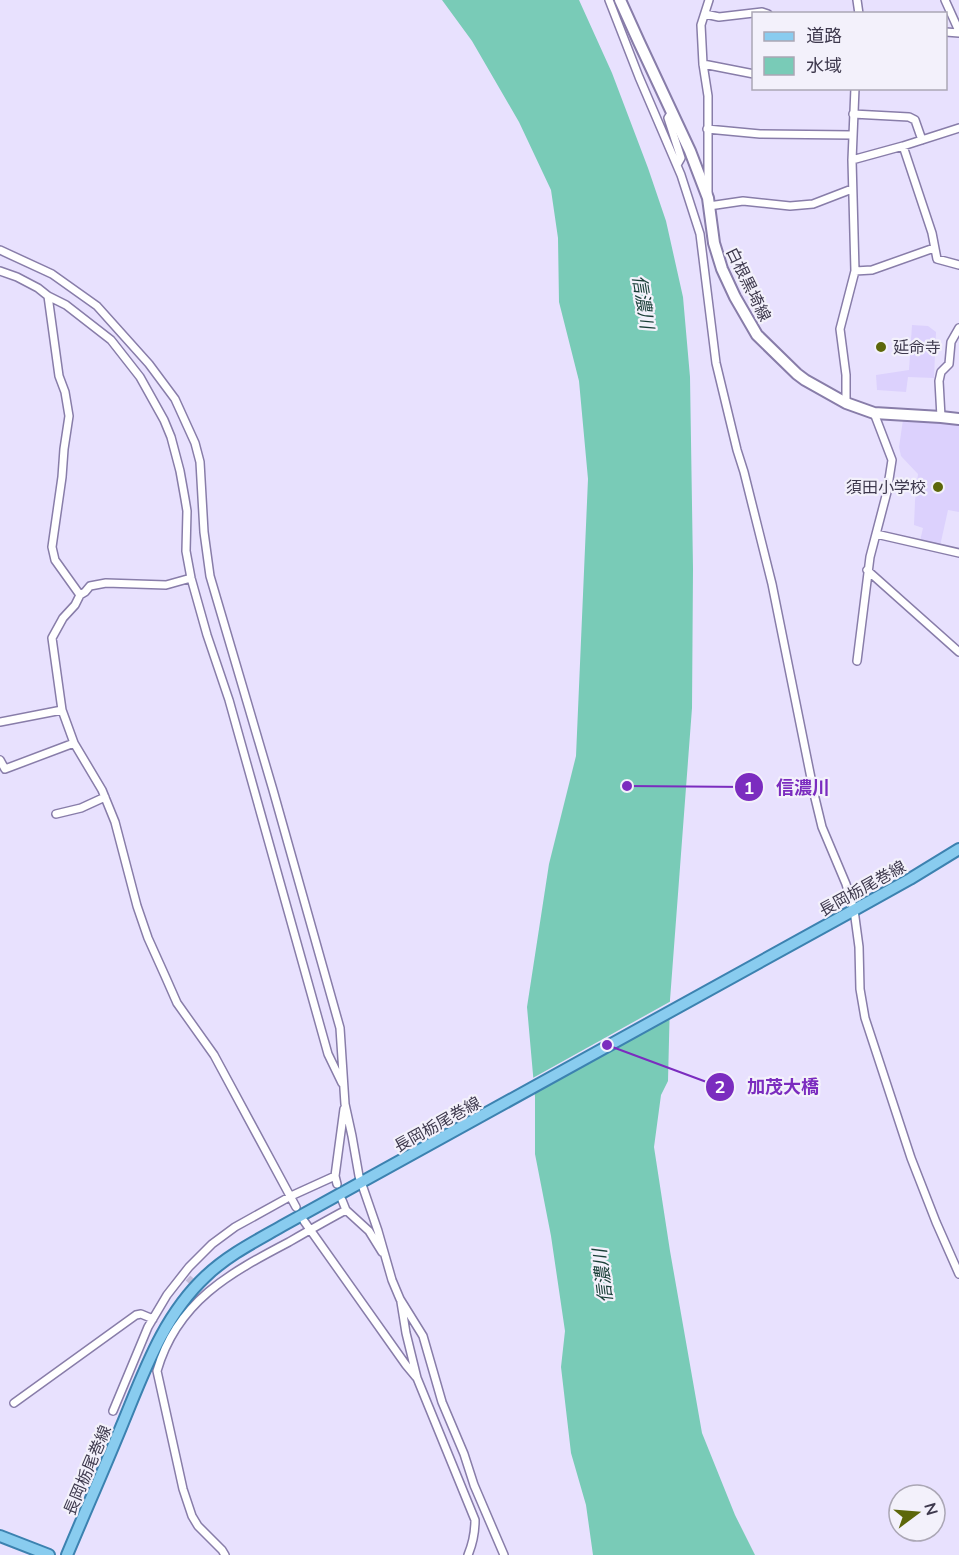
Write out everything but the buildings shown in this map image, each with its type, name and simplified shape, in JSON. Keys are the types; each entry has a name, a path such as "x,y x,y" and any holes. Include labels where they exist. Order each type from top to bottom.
{"main road":[{"name":"白根黒埼線","path":"620,0 690,151 709,202 714,243 722,269 754,330 797,374 846,403 874,413 959,419"},
{"name":"長岡栃尾巻線","path":"67,1555 152,1369 159,1338 184,1300 206,1276 231,1256 844,916 959,849"},
{"path":"0,1536 49,1555"}],"street":[{"path":"609,0 677,165 700,234 718,373 772,584 822,827 846,884 854,910 860,947 860,989 865,1018 911,1158 959,1274"},
{"path":"709,0 701,25 703,64 708,96 709,202 743,201 790,206 813,204 852,189"},
{"path":"945,0 959,32"},
{"path":"705,14 719,17 752,13"},
{"path":"703,64 752,74"},
{"path":"846,403 846,375 840,328 855,271 852,189 855,90"},
{"path":"673,112 668,118 681,158 677,165"},
{"path":"853,114 909,117 915,120 922,140"},
{"path":"852,160 959,128"},
{"path":"707,129 760,134 852,135"},
{"path":"903,146 932,232 937,259 959,265"},
{"path":"855,271 872,270 934,248"},
{"path":"0,250 52,274 97,306 149,364 175,399 195,443 200,462 204,532 210,576 283,822 340,1028 345,1104 378,1231 392,1280 400,1299 423,1336 442,1402 504,1555"},
{"path":"0,271 66,305 111,340 140,377 171,437 187,511 186,551 191,578 229,700 328,1054 344,1088"},
{"path":"48,296 57,365 69,416 52,547 55,560 80,595"},
{"path":"941,417 939,381 941,372 949,364 951,342 959,328"},
{"path":"857,661 867,570 887,492 892,460 874,413"},
{"path":"876,534 959,553"},
{"path":"867,570 959,652"},
{"path":"191,578 166,585 106,583 90,586 80,595 52,638 62,710 74,743 105,797 115,822 137,906 148,938 177,1003 214,1055 296,1208"},
{"path":"0,722 62,710"},
{"path":"0,760 5,769 74,743"},
{"path":"56,814 81,808 105,797"},
{"path":"113,1411 148,1327 167,1295 186,1276 189,1267 212,1244 235,1227 291,1196 336,1180 345,1104"},
{"path":"342,1200 346,1210 369,1231 387,1260"},
{"path":"225,1555 198,1526 192,1516 183,1490 152,1369 170,1336 203,1292 242,1267 346,1210"},
{"path":"304,1221 417,1378"},
{"path":"400,1299 417,1378 474,1520 474,1536 468,1555"},
{"path":"15,1402 135,1315 141,1314 153,1318"},
{"path":"134,1361 152,1369"}],"shaded area":[{"path":"912,325 928,326 936,332 934,378 908,377 906,392 877,390 876,375 909,370"},
{"name":"須田小学校","path":"903,420 959,424 959,512 948,510 940,546 920,541 923,528 914,525 918,474 901,456 899,447"}],"water":[{"name":"信濃川","path":"442,0 579,0 612,73 648,168 666,221 683,297 690,377 693,569 692,708 670,1000 668,1081 661,1095 654,1147 702,1433 735,1515 755,1555 593,1555 586,1505 571,1453 561,1367 565,1331 551,1236 535,1154 535,1097 527,1007 549,864 576,756 588,479 579,381 559,302 558,238 551,190 519,122 472,41"}],"pier":[{"path":"673,1000 673,1015 532,1094 531,1079"}],"tunnel":[{"path":"188,1278 201,1290"}],"place":[{"name":"延命寺","path":"881,347"},
{"name":"須田小学校","path":"938,487"},
{"name":"信濃川","path":"627,786"},
{"name":"加茂大橋","path":"607,1045"}]}
